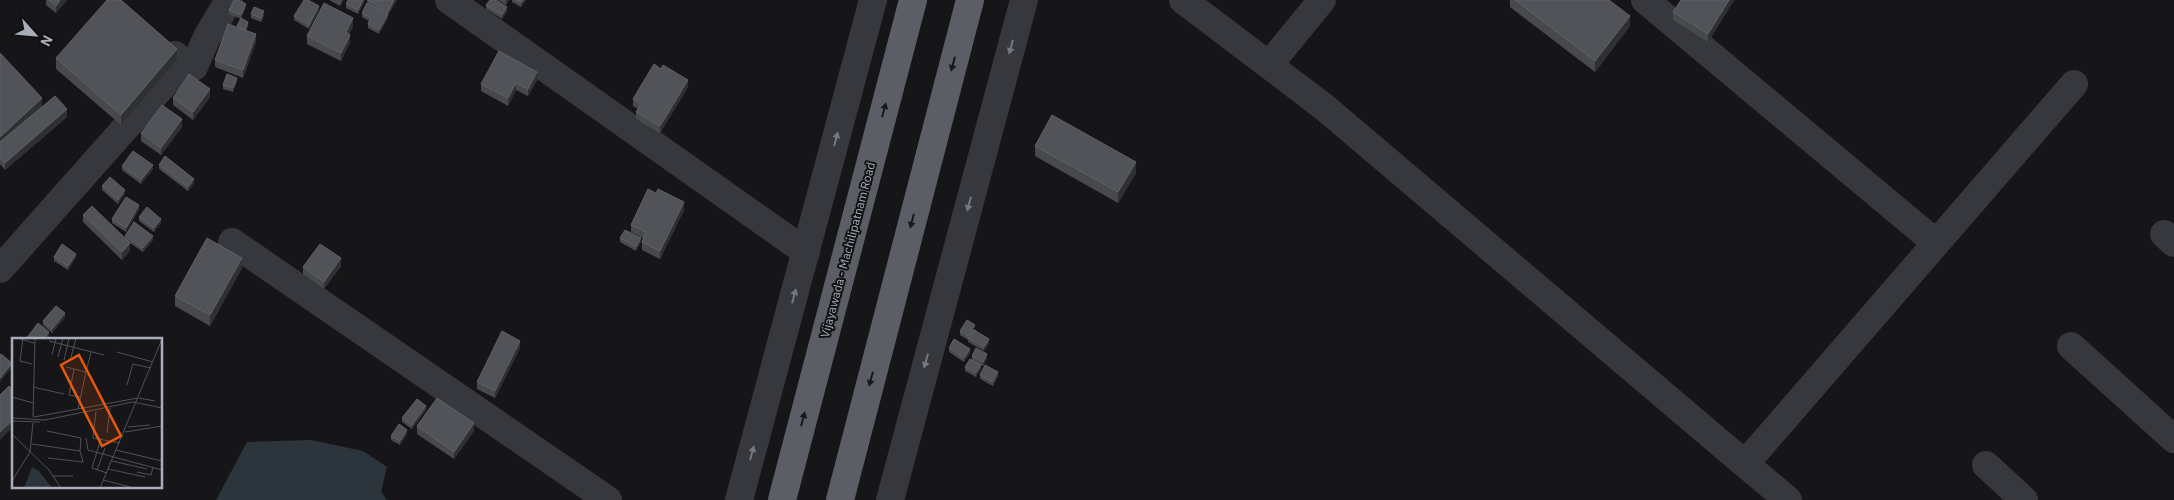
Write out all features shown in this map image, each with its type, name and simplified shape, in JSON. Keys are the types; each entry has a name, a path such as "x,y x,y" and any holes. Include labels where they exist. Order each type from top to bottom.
{"highway":[{"name":"Vijayawada - Machilipatnam Road","path":"782,500 913,0"},
{"path":"840,500 970,0"}],"street":[{"path":"157,38 183,63 194,67 207,37 229,0"},
{"path":"448,0 806,252"},
{"path":"739,500 873,0"},
{"path":"890,500 1024,0"},
{"path":"1183,0 1324,107 1788,500"},
{"path":"1269,65 1322,0"},
{"path":"1645,0 1936,243"},
{"path":"0,269 183,63"},
{"path":"1745,464 2074,84"},
{"path":"232,242 608,500"},
{"path":"2071,346 2174,439"},
{"path":"1986,465 2024,500"}],"shaded area":[{"path":"311,440 363,451 387,467 381,492 387,500 216,500 247,442"}],"building":[{"path":"49,0 60,0 56,6"},
{"path":"107,0 121,0 177,49 121,115 56,58"},
{"path":"234,0 246,4 241,15 229,10"},
{"path":"304,0 319,6 309,25 294,16"},
{"path":"348,0 363,0 358,10 346,4"},
{"path":"367,0 394,0 388,12"},
{"path":"490,0 496,0 507,7 502,15 486,5"},
{"path":"1515,0 1609,0 1630,16 1595,61"},
{"path":"1681,0 1729,0 1708,34 1673,12"},
{"path":"324,3 353,18 346,32 350,35 341,53 307,36"},
{"path":"367,3 388,14 379,30 368,24 371,18 362,13"},
{"path":"254,7 264,11 261,18 251,14"},
{"path":"241,18 248,22 245,30 237,26"},
{"path":"228,24 256,34 243,70 215,60"},
{"path":"499,51 537,72 528,89 516,83 508,98 481,84"},
{"path":"0,53 42,98 0,137"},
{"path":"654,64 661,69 663,65 688,80 660,126 636,112 641,104 633,99"},
{"path":"189,74 210,89 193,112 173,98"},
{"path":"227,74 237,78 233,88 223,85"},
{"path":"55,96 67,109 5,163 0,157 0,142"},
{"path":"162,105 182,119 161,148 141,133"},
{"path":"1052,115 1136,162 1118,192 1035,146"},
{"path":"133,151 153,165 141,180 122,166"},
{"path":"165,156 194,179 188,187 159,165"},
{"path":"110,177 125,190 118,200 102,186"},
{"path":"648,189 656,193 658,189 684,202 660,251 642,242 646,232 631,225"},
{"path":"126,197 139,205 126,228 112,219"},
{"path":"92,206 130,243 122,252 83,215"},
{"path":"147,207 161,219 154,228 139,217"},
{"path":"134,222 153,236 143,248 125,236"},
{"path":"625,230 641,238 636,247 620,238"},
{"path":"207,238 242,258 210,315 175,296"},
{"path":"62,244 76,254 68,266 54,257"},
{"path":"320,244 341,258 324,282 303,267"},
{"path":"56,306 65,313 52,329 43,321"},
{"path":"967,320 975,325 968,336 960,331"},
{"path":"38,323 49,332 45,338 27,338"},
{"path":"974,330 989,339 984,347 968,338"},
{"path":"502,331 520,341 495,391 477,382"},
{"path":"954,339 970,349 964,358 949,348"},
{"path":"976,348 987,354 983,362 972,356"},
{"path":"1,354 12,363 0,378 0,356"},
{"path":"970,359 981,365 976,373 965,367"},
{"path":"985,365 998,372 993,382 980,375"},
{"path":"9,386 12,389 12,421 0,432 0,395"},
{"path":"437,398 474,423 454,452 417,426"},
{"path":"417,399 426,406 412,425 402,418"},
{"path":"399,424 407,430 400,441 391,436"}]}
